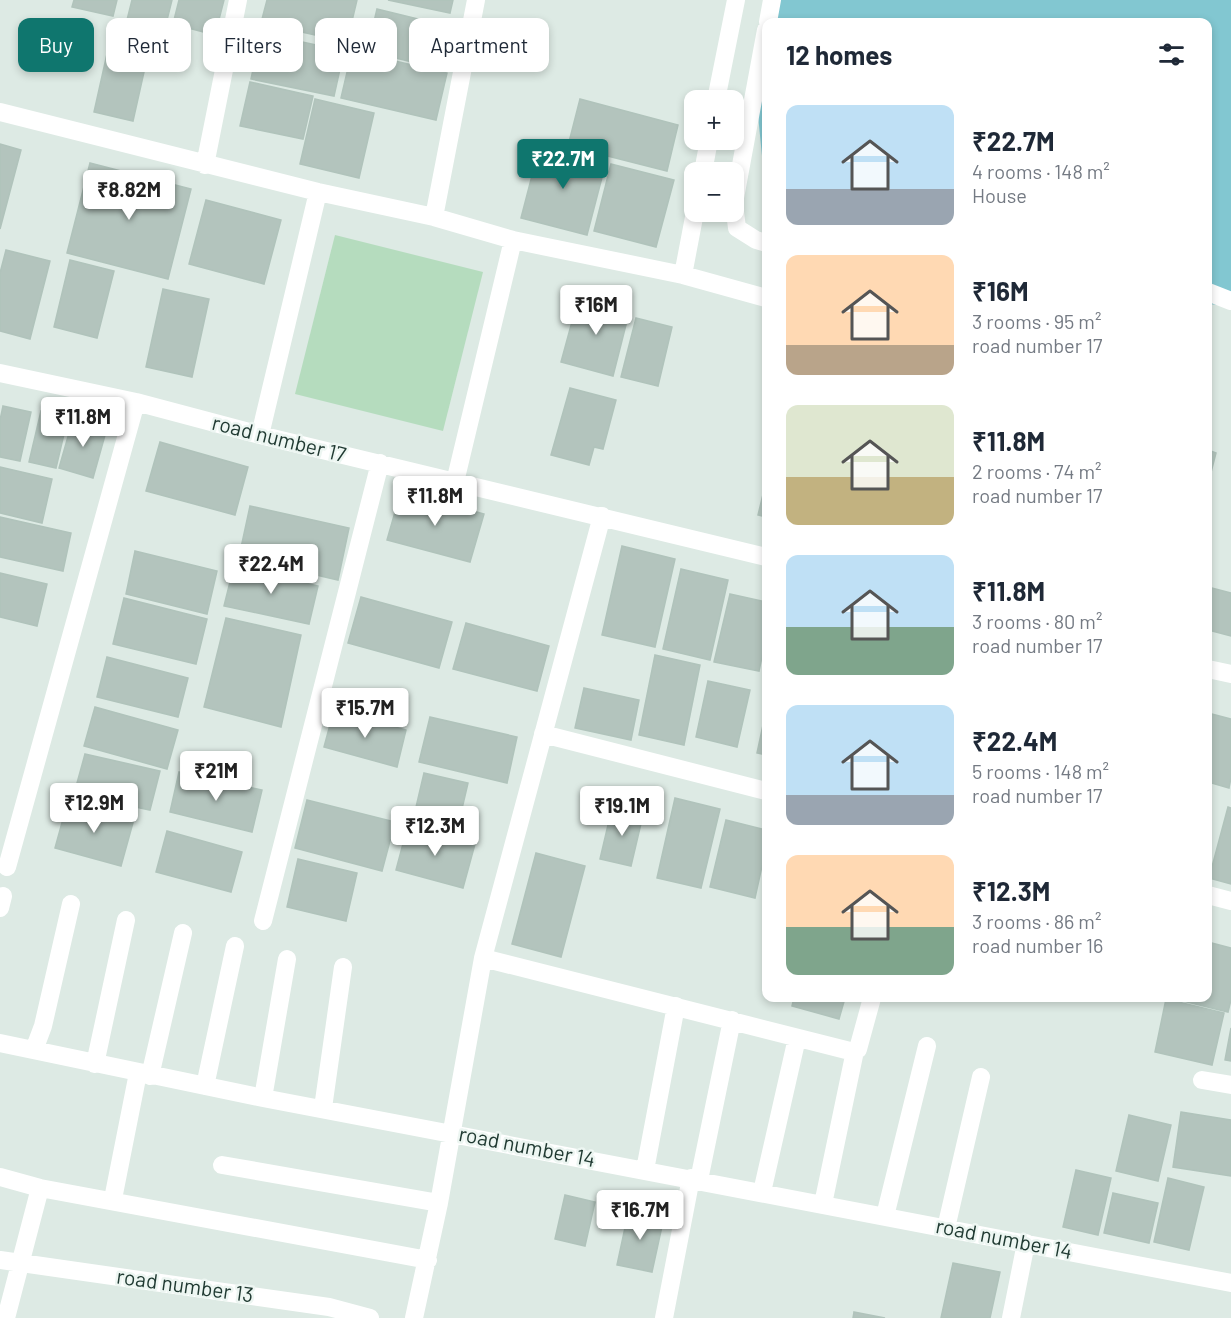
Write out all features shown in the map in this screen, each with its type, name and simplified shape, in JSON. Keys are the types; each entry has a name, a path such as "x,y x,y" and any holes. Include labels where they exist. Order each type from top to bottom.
{"street":[{"path":"205,165 238,0"},
{"path":"434,217 476,0"},
{"path":"718,90 736,0"},
{"path":"769,18 772,0"},
{"path":"742,162 762,52"},
{"path":"0,112 205,165 434,217 513,240 683,275 762,297"},
{"path":"260,435 318,192"},
{"path":"683,275 693,222"},
{"path":"736,222 737,228 762,242"},
{"path":"455,482 513,240"},
{"path":"1212,294 1231,301"},
{"name":"road number 17","path":"0,373 136,402 260,435 762,556"},
{"path":"7,867 136,402"},
{"path":"263,921 380,463"},
{"path":"414,1318 439,1203 483,958 602,516"},
{"path":"1212,670 1231,674"},
{"path":"543,734 762,790"},
{"path":"1212,896 1231,901"},
{"path":"34,1050 43,1026 71,904"},
{"path":"95,1064 126,920"},
{"path":"112,1199 183,933"},
{"path":"205,1086 235,946"},
{"path":"483,958 855,1051"},
{"path":"263,1098 287,959"},
{"path":"323,1108 343,966"},
{"path":"823,1204 855,1051 862,1039 871,1002"},
{"path":"645,1170 676,1006"},
{"path":"664,1318 732,1020"},
{"path":"762,1192 797,1038"},
{"name":"road number 14","path":"0,1043 144,1075 1231,1283"},
{"path":"885,1216 927,1046"},
{"path":"946,1228 981,1077"},
{"path":"1202,1080 1231,1086"},
{"path":"222,1166 439,1203"},
{"path":"0,1177 40,1188 112,1199 428,1260"},
{"path":"6,1318 40,1188"},
{"path":"1011,1318 1026,1243"},
{"name":"road number 13","path":"0,1260 370,1318"}],"green space":[{"path":"335,235 483,272 443,431 295,394"}],"water":[{"path":"776,0 1231,0 1231,306 1212,304 1212,18 773,18"},
{"path":"762,88 762,156 758,115"}],"building":[{"path":"74,0 117,0 113,16 72,7"},
{"path":"132,0 172,0 168,18 128,18"},
{"path":"179,0 224,0 219,18 203,18 203,32 191,29 191,18 174,18"},
{"path":"267,0 357,0 353,18 315,18 315,35 303,32 303,18 262,18"},
{"path":"388,0 453,0 450,13"},
{"path":"377,9 414,18 409,18 409,61 397,58 397,18 375,18"},
{"path":"303,42 315,45 315,72 339,72 334,96 251,79 253,72 303,72"},
{"path":"106,58 106,72 144,72 133,121 94,112"},
{"path":"397,61 409,64 409,72 447,73 436,120 341,98 347,72 397,72"},
{"path":"250,82 313,96 303,139 240,126"},
{"path":"315,99 374,113 359,178 300,164"},
{"path":"580,99 678,125 667,171 568,146"},
{"path":"0,144 21,150 0,229"},
{"path":"540,145 606,162 587,235 521,218"},
{"path":"90,163 191,189 168,279 67,253"},
{"path":"611,164 674,180 656,247 594,231"},
{"path":"206,200 281,220 264,284 189,264"},
{"path":"6,250 50,261 30,339 0,331 0,273"},
{"path":"70,260 114,271 97,338 54,327"},
{"path":"163,289 209,299 192,377 146,367"},
{"path":"579,296 630,309 613,376 561,362"},
{"path":"636,318 672,327 658,386 621,377"},
{"path":"570,388 616,400 603,449 594,447 589,465 551,455"},
{"path":"3,406 31,412 20,461 0,457 0,420"},
{"path":"41,411 68,417 56,468 29,462"},
{"path":"73,419 107,428 93,478 59,468"},
{"path":"160,442 248,467 235,515 146,491"},
{"path":"1212,452 1216,453 1212,468"},
{"path":"0,467 52,479 42,523 0,513"},
{"path":"401,491 484,514 470,562 387,540"},
{"path":"762,498 762,516 758,515"},
{"path":"250,506 349,528 338,580 239,557"},
{"path":"0,517 71,533 63,571 0,557"},
{"path":"622,546 675,559 655,647 602,635"},
{"path":"135,551 217,571 207,614 126,594"},
{"path":"234,566 318,586 309,624 224,606"},
{"path":"681,569 728,580 710,660 663,649"},
{"path":"0,573 47,584 37,626 0,617"},
{"path":"1212,588 1231,593 1231,636 1212,631"},
{"path":"730,594 762,601 762,657 759,671 714,662"},
{"path":"361,597 452,622 439,668 348,643"},
{"path":"124,598 207,619 196,664 113,644"},
{"path":"226,618 301,635 281,727 204,707"},
{"path":"466,623 549,646 537,691 453,669"},
{"path":"655,655 700,665 684,745 639,735"},
{"path":"107,657 188,678 178,717 97,697"},
{"path":"708,681 750,690 737,747 696,737"},
{"path":"584,688 639,700 631,740 575,728"},
{"path":"95,707 178,730 167,769 84,746"},
{"path":"334,710 406,730 397,767 324,747"},
{"path":"1212,714 1231,719 1229,788 1212,783"},
{"path":"430,717 517,737 507,783 419,762"},
{"path":"762,730 762,754 757,753"},
{"path":"85,754 160,771 150,810 74,794"},
{"path":"179,772 262,790 252,832 170,812"},
{"path":"424,773 468,783 457,830 413,820"},
{"path":"675,798 720,809 701,888 657,878"},
{"path":"307,800 395,822 382,871 295,848"},
{"path":"68,801 134,819 121,866 55,848"},
{"path":"1228,807 1231,808 1231,884 1212,879 1212,867"},
{"path":"612,808 643,815 631,866 600,859"},
{"path":"726,820 762,829 762,866 755,898 710,887"},
{"path":"408,825 475,844 463,888 396,870"},
{"path":"167,831 242,852 231,892 156,872"},
{"path":"536,853 585,866 561,957 512,944"},
{"path":"298,859 357,873 346,921 287,907"},
{"path":"1212,943 1231,948 1231,1000 1228,1012 1187,1002 1212,1002"},
{"path":"793,1002 844,1002 839,1019 792,1006"},
{"path":"1165,1002 1178,1002 1224,1013 1212,1065 1155,1052"},
{"path":"1231,1028 1231,1061 1225,1060"},
{"path":"1181,1112 1231,1120 1231,1176 1173,1167"},
{"path":"1129,1115 1171,1125 1158,1181 1116,1171"},
{"path":"1076,1170 1111,1178 1098,1235 1063,1227"},
{"path":"1168,1178 1204,1187 1189,1250 1154,1242"},
{"path":"1113,1193 1158,1203 1149,1243 1104,1233"},
{"path":"565,1195 595,1202 585,1246 555,1239"},
{"path":"629,1209 664,1217 652,1272 617,1265"},
{"path":"953,1263 1000,1272 990,1318 941,1318"},
{"path":"854,1312 885,1318 853,1318"}]}
